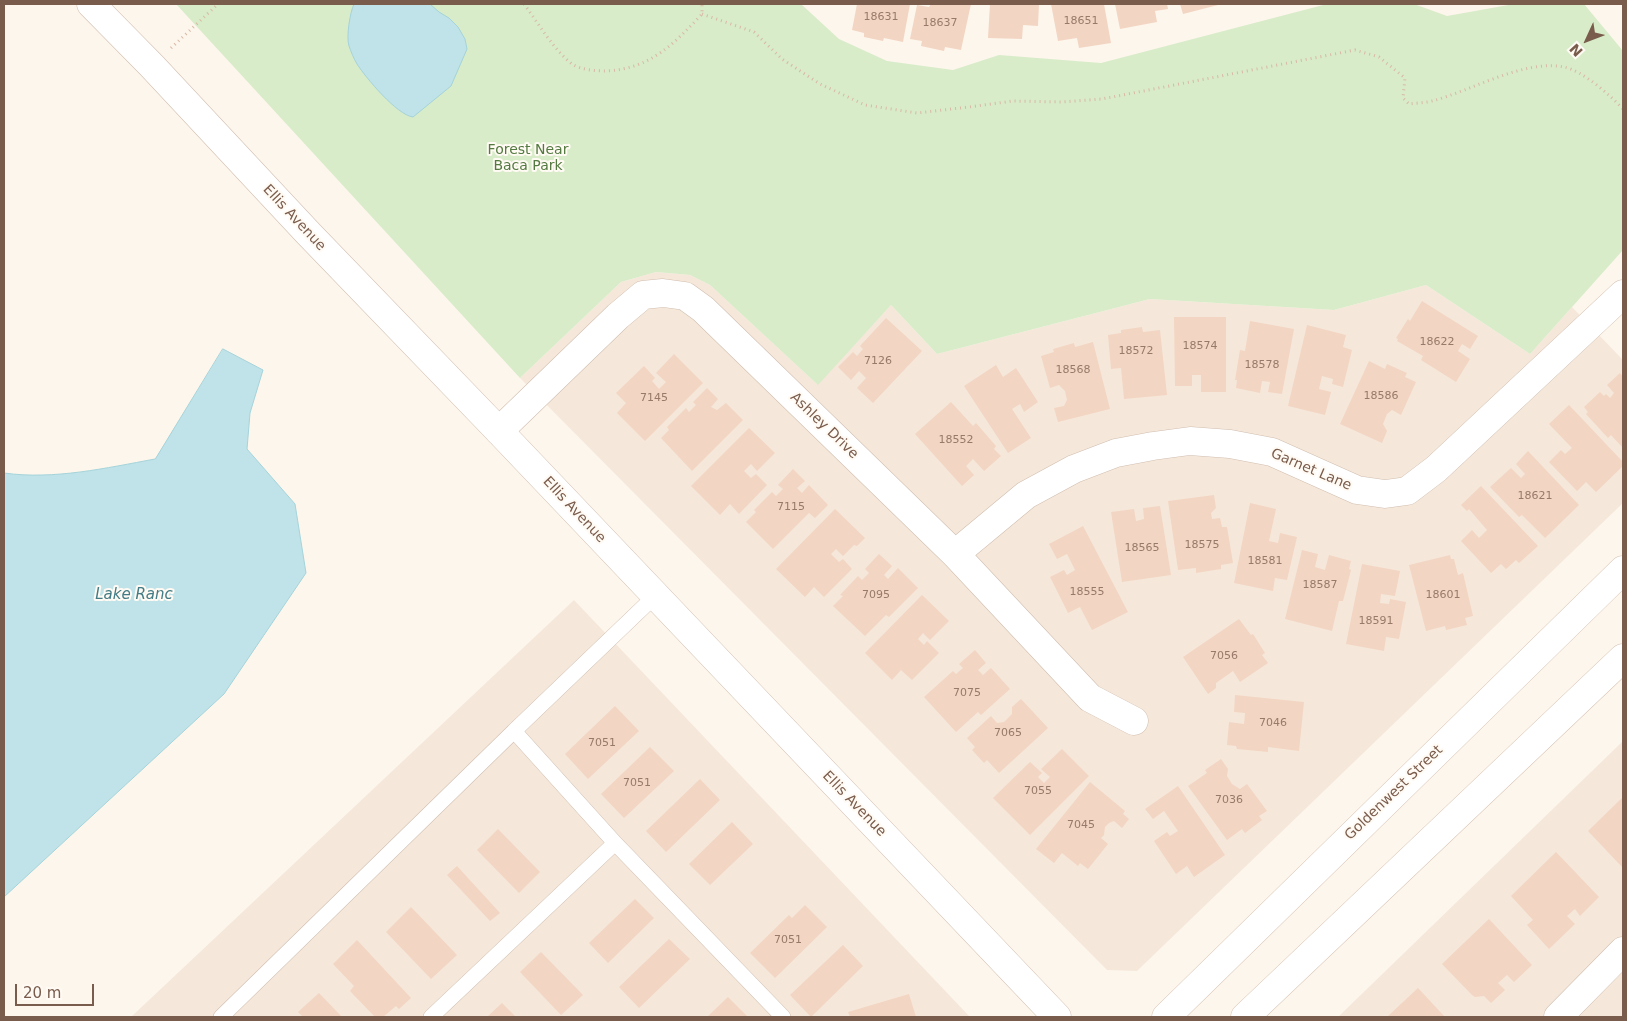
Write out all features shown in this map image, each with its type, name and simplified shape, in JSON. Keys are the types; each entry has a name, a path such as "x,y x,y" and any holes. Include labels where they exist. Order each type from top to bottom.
{"street":[{"name":"Ellis Avenue","path":"91,4 152,66 308,234 499,431 1057,1017"},
{"name":"Ashley Drive","path":"499,431 618,316 644,295 663,293 685,296 703,309 955,554 1090,698 1134,721"},
{"name":"Garnet Lane","path":"955,554 1026,495 1074,469 1116,453 1153,446 1190,441 1230,444 1272,452 1358,490 1385,494 1407,491 1436,469 1623,294"},
{"name":"Goldenwest Street","path":"1166,1017 1623,570"},
{"path":"1245,1017 1623,658"},
{"path":"1558,1017 1623,951"}],"lane":[{"path":"221,1017 514,731 656,596"},
{"path":"514,731 615,843 783,1017"},
{"path":"432,1017 615,843"}],"path":[{"path":"152,66 218,4"},
{"path":"524,4 554,44 574,65 594,71 634,67 659,55 679,39 702,14 702,4"},
{"path":"702,14 754,32 782,58 820,84 864,105 917,113 1013,100 1062,102 1102,99 1356,50 1379,57 1405,78 1404,98 1409,104 1431,102 1520,70 1547,65 1566,67 1587,78 1609,94 1623,109"}],"shaded area":[{"path":"656,272 690,275 710,285 817,384 891,305 937,354 1150,299 1334,310 1426,285 1530,354 1572,307 1623,360 1623,503 1137,971 1107,970 520,378 621,282"},
{"path":"574,600 970,1017 131,1017"},
{"path":"1623,741 1623,1017 1338,1017"}],"green space":[{"name":"Forest Near Baca Park","path":"176,4 801,4 839,39 887,61 953,70 999,55 1101,63 1327,4 1414,4 1447,16 1514,4 1584,4 1623,51 1623,250 1530,354 1426,285 1334,310 1150,299 937,354 891,305 818,385 710,285 690,275 656,272 621,282 520,378"}],"water":[{"path":"354,4 430,4 458,27 465,39 467,49 451,86 413,117 406,115 382,95 357,64 349,46 348,37"},
{"name":"Lake Ranc","path":"223,349 263,370 250,413 247,449 295,504 306,573 224,694 4,897 4,473 23,475 61,474 155,459"}],"building":[{"path":"857,4 910,4 903,42 884,38 883,41 864,37 864,33 852,30"},
{"path":"931,4 971,4 961,50 945,47 944,51 921,46 922,41 910,39 917,5 929,7"},
{"path":"990,4 1039,4 1038,26 1023,25 1022,39 988,38"},
{"path":"1051,4 1104,4 1111,43 1079,48 1077,38 1058,41"},
{"path":"1115,4 1167,4 1168,9 1155,11 1157,22 1120,29"},
{"path":"1180,4 1222,4 1183,14"},
{"path":"1422,301 1478,336 1470,349 1462,344 1458,351 1470,359 1456,382 1421,360 1423,356 1397,341 1398,339 1396,338 1408,319 1410,321"},
{"path":"1174,317 1226,317 1226,392 1201,392 1201,375 1192,375 1192,386 1175,386"},
{"path":"886,318 922,351 873,403 857,388 866,378 859,371 851,380 838,367 853,352 857,356 863,349 860,346"},
{"path":"1250,321 1294,329 1282,394 1268,392 1270,382 1262,381 1260,393 1236,388 1237,380 1235,380 1240,350 1245,351"},
{"path":"1307,325 1346,335 1343,347 1352,350 1343,387 1332,384 1333,379 1322,376 1319,389 1331,392 1325,415 1288,406"},
{"path":"1142,327 1143,332 1160,330 1167,395 1124,399 1121,368 1111,369 1108,335 1121,333 1121,330"},
{"path":"1093,342 1110,409 1058,422 1054,408 1064,406 1067,400 1065,391 1059,385 1050,388 1041,356 1054,352 1053,349 1074,343 1075,347"},
{"path":"674,354 703,383 645,441 617,413 626,403 616,393 644,366 655,378 652,381 659,389 666,382 656,373"},
{"path":"1369,361 1385,369 1387,364 1407,373 1405,377 1416,382 1401,415 1392,410 1387,414 1383,424 1387,431 1382,443 1340,424"},
{"path":"996,365 1003,377 1016,368 1038,402 1024,412 1020,404 1012,409 1031,438 1008,453 964,386"},
{"path":"1620,373 1623,377 1623,448 1611,435 1608,438 1586,414 1588,412 1584,407 1600,392 1610,398 1614,393 1607,385"},
{"path":"707,388 718,399 711,407 717,410 726,403 743,420 692,471 661,438 669,430 667,427 686,408 689,412 696,405 693,402"},
{"path":"951,402 973,426 976,423 996,446 994,449 1001,456 984,471 973,459 966,466 974,475 962,486 915,434"},
{"path":"1569,405 1623,462 1623,466 1596,492 1586,482 1577,491 1549,462 1561,450 1565,454 1572,448 1549,424"},
{"path":"749,428 775,453 757,471 751,464 744,471 751,478 756,474 767,485 739,514 730,504 720,515 691,486"},
{"path":"1528,451 1579,505 1545,538 1522,515 1519,517 1490,487 1511,468 1521,478 1525,474 1516,464"},
{"path":"793,469 805,481 797,488 802,493 809,485 828,505 815,518 809,513 773,549 746,522 756,512 754,510 772,492 776,496 783,489 778,485"},
{"path":"1481,486 1538,546 1519,563 1516,560 1506,569 1501,564 1491,573 1461,541 1472,530 1479,538 1487,530 1469,509 1467,511 1461,505"},
{"path":"1214,495 1216,508 1211,513 1212,519 1220,518 1222,527 1227,527 1233,563 1221,565 1221,569 1196,573 1196,568 1178,570 1168,501"},
{"path":"1250,503 1276,509 1269,541 1278,543 1280,533 1297,537 1287,580 1275,578 1273,591 1234,583"},
{"path":"1160,506 1171,575 1122,582 1111,512 1134,509 1136,521 1144,519 1143,508"},
{"path":"835,509 865,538 857,546 854,545 843,556 836,549 831,554 839,562 843,559 852,569 824,597 814,587 805,597 776,569"},
{"path":"1083,526 1128,612 1092,630 1080,607 1068,613 1050,577 1064,570 1067,575 1075,570 1067,554 1057,559 1049,544"},
{"path":"1302,550 1318,554 1315,567 1325,570 1329,555 1351,561 1349,569 1351,570 1343,601 1339,601 1332,631 1285,619"},
{"path":"879,554 892,566 884,575 888,579 898,568 918,588 889,617 886,615 865,636 833,606 843,596 840,595 858,576 862,580 869,573 865,569"},
{"path":"1450,555 1451,559 1454,559 1458,575 1463,573 1473,616 1465,618 1467,625 1446,630 1445,626 1426,631 1409,565"},
{"path":"1362,564 1400,571 1395,596 1381,594 1380,603 1389,604 1390,599 1406,602 1399,639 1386,637 1384,651 1346,644"},
{"path":"922,595 949,621 930,640 923,633 918,639 924,645 927,641 939,653 912,680 901,670 892,680 865,653"},
{"path":"1239,619 1251,635 1253,634 1265,653 1262,655 1268,663 1240,682 1233,671 1216,683 1216,688 1208,694 1183,657"},
{"path":"975,650 986,663 978,670 983,675 991,668 1010,689 981,715 978,712 956,732 924,697 953,671 956,674 963,668 959,664"},
{"path":"1235,695 1304,702 1299,751 1268,747 1268,752 1237,749 1236,746 1227,745 1229,722 1244,724 1245,713 1234,712"},
{"path":"1021,699 1048,728 999,773 987,760 984,763 972,750 975,747 967,738 991,716 997,723 1004,722 1012,714 1012,707"},
{"path":"615,706 639,731 588,779 565,754"},
{"path":"650,747 674,771 624,818 601,794"},
{"path":"1062,749 1089,776 1030,835 993,798 1030,762 1042,773 1038,777 1044,783 1050,777 1041,769"},
{"path":"1221,759 1228,769 1227,776 1232,784 1240,789 1247,784 1267,811 1259,816 1262,820 1245,833 1242,829 1227,840 1188,786 1207,773 1205,770"},
{"path":"700,779 720,800 666,852 646,831"},
{"path":"1090,782 1125,811 1123,814 1129,819 1122,828 1114,821 1105,827 1104,835 1101,838 1108,844 1088,869 1080,863 1078,866 1062,853 1054,863 1036,849"},
{"path":"1178,786 1225,855 1194,877 1187,866 1176,874 1154,841 1167,832 1170,836 1178,831 1164,811 1153,819 1145,809"},
{"path":"1623,797 1623,868 1588,831"},
{"path":"732,822 753,844 710,885 689,864"},
{"path":"498,829 540,872 519,893 477,850"},
{"path":"1556,852 1599,897 1580,916 1575,909 1567,916 1575,924 1549,949 1527,925 1533,920 1511,896"},
{"path":"457,866 500,913 490,921 447,875"},
{"path":"635,899 654,918 608,963 589,943"},
{"path":"805,905 827,927 775,978 750,953 789,915 792,918"},
{"path":"411,907 457,955 431,979 386,932"},
{"path":"1489,919 1532,965 1514,982 1507,975 1498,983 1505,990 1491,1003 1484,996 1475,997 1472,995 1442,964"},
{"path":"669,939 690,959 639,1008 619,987"},
{"path":"357,940 411,998 399,1009 396,1006 383,1017 375,1017 350,991 354,986 333,964"},
{"path":"843,945 863,966 811,1017 790,995"},
{"path":"541,952 583,995 561,1015 520,972"},
{"path":"1418,988 1445,1017 1387,1017"},
{"path":"319,993 342,1017 303,1017 298,1012"},
{"path":"909,994 916,1017 850,1017 848,1012"},
{"path":"728,997 748,1017 707,1017"},
{"path":"502,1003 516,1017 487,1017"}]}
